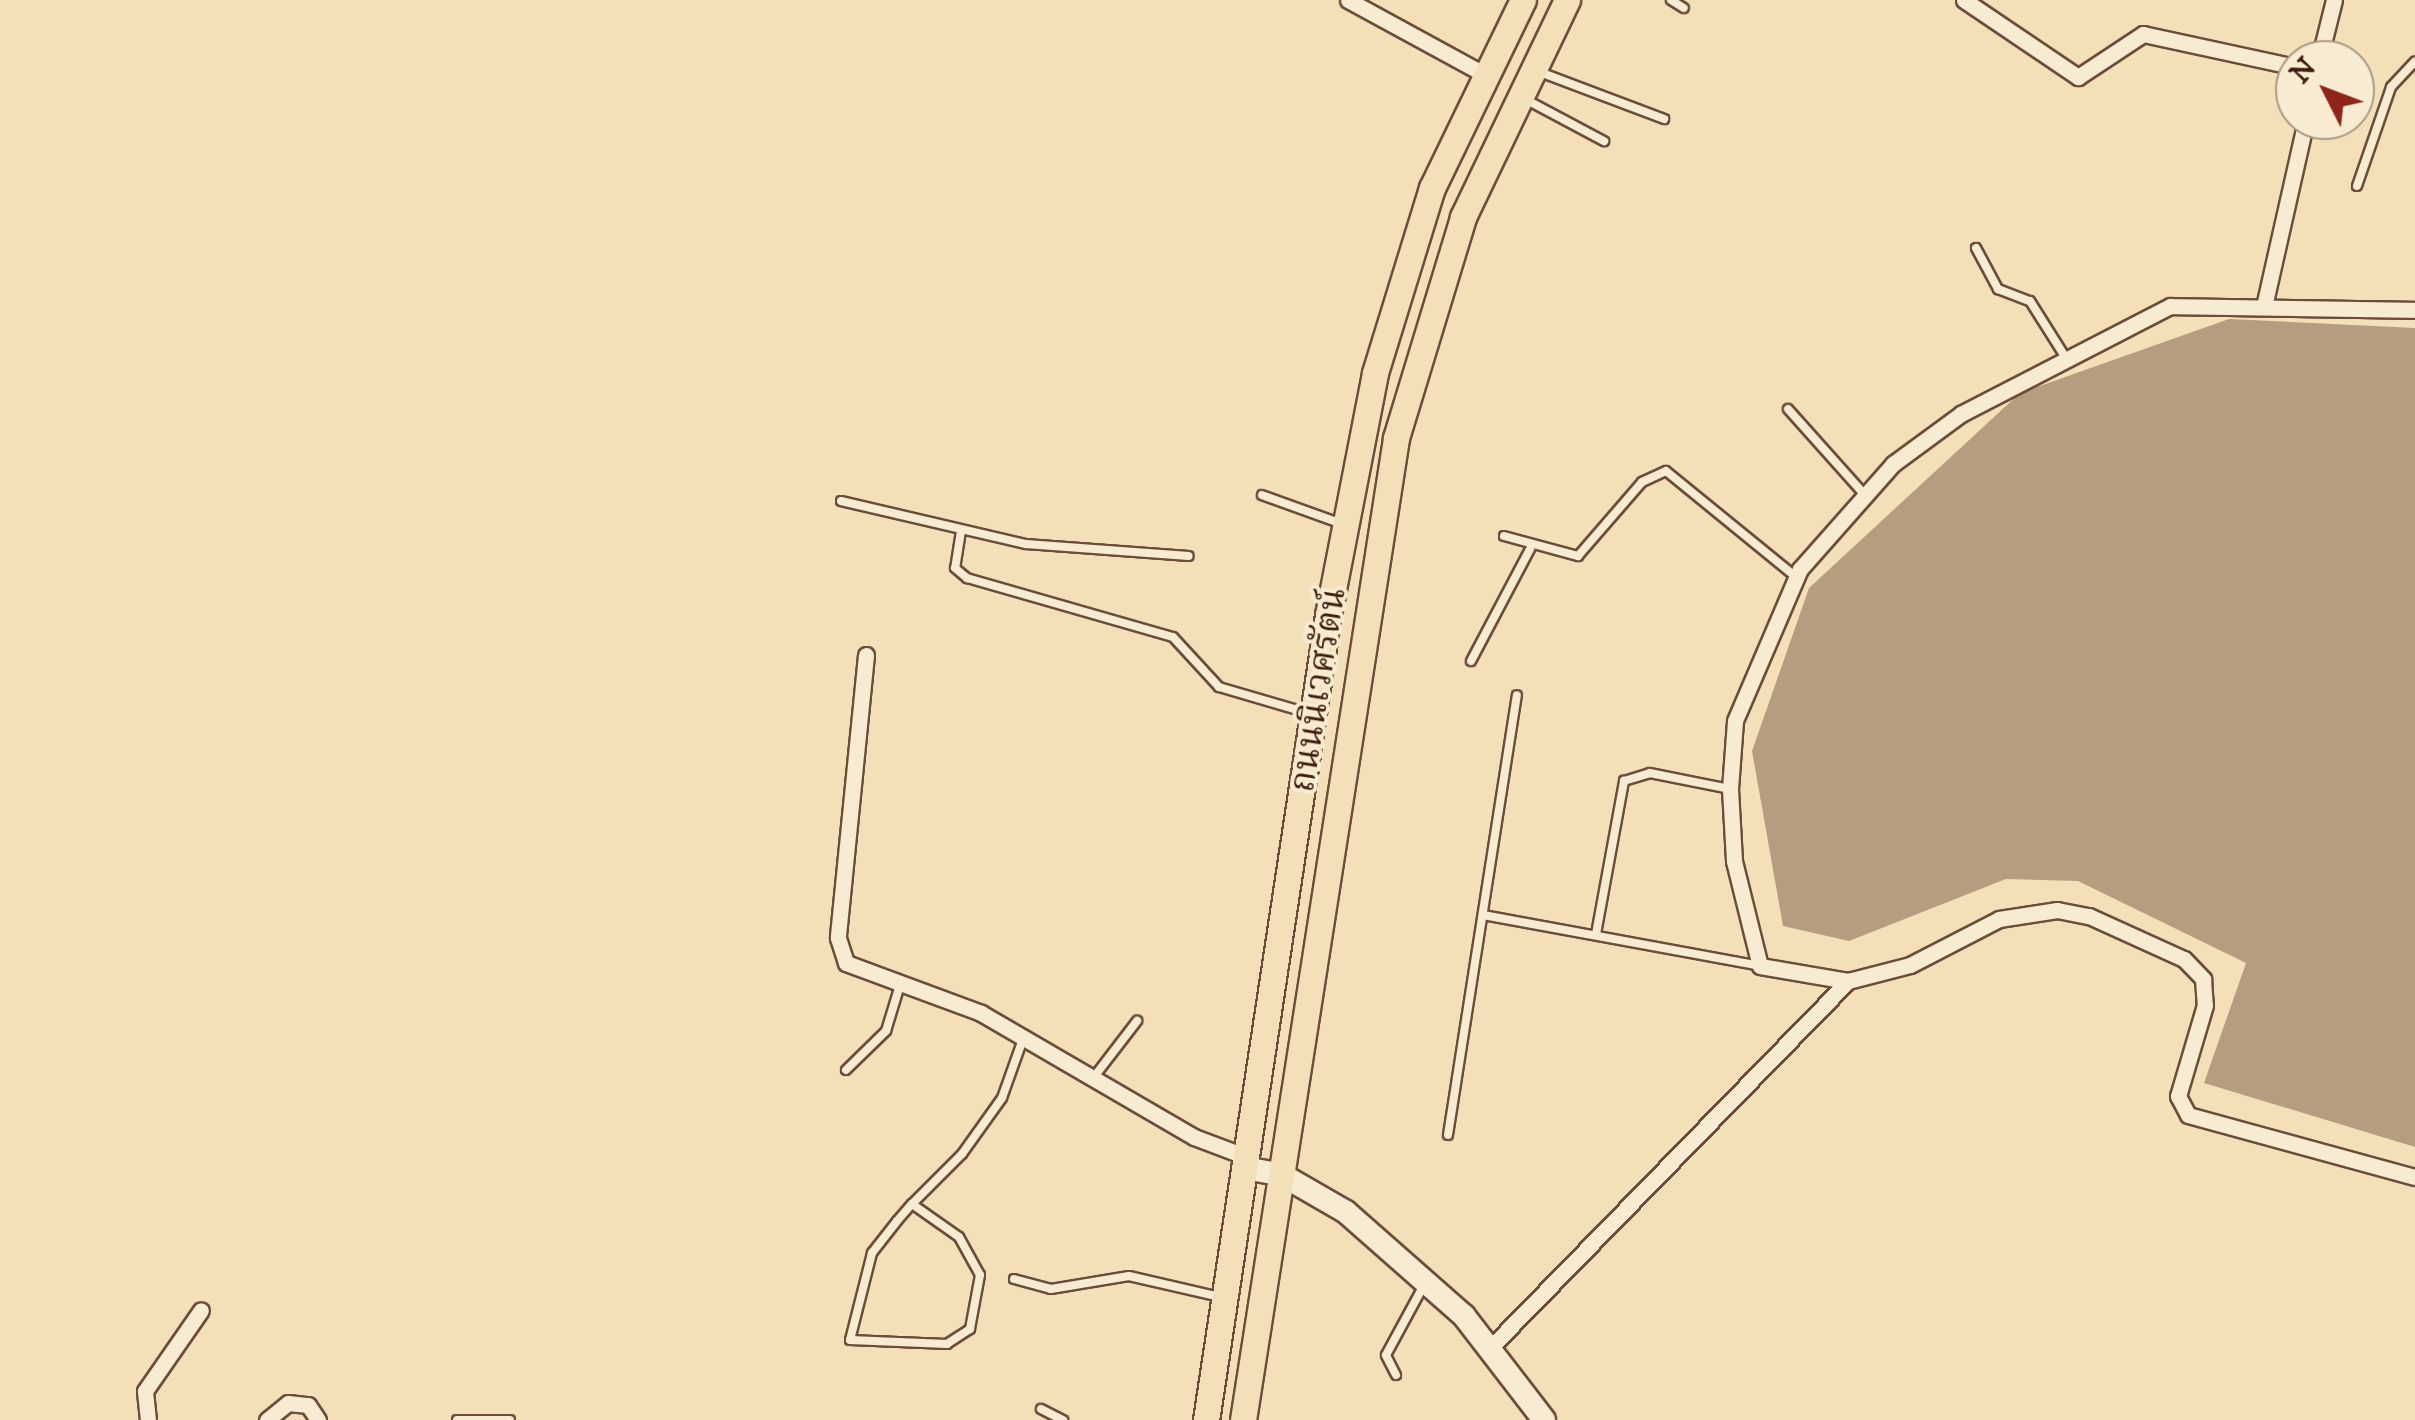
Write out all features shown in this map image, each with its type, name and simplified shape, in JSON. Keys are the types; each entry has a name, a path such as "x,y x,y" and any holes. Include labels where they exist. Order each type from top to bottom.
{"main road":[{"name":"ถนนนิเวศรัตน์","path":"1207,1414 1312,714 1345,525 1398,284 1484,74 1523,0"},
{"name":"ถนนนิเวศรัตน์","path":"1243,1418 1396,438 1436,292 1515,94 1567,0"}],"street":[{"path":"1348,0 1484,74"},
{"path":"1964,0 2078,77 2142,34 2275,63"},
{"path":"2324,40 2334,0"},
{"path":"2265,302 2301,140"},
{"path":"2415,310 2265,302 2170,306 2064,355 1961,414 1863,493 1796,576 1736,722 1730,789 1734,861 1760,966 1848,981 1910,965 1999,919 2057,910 2089,916 2184,959 2203,979 2206,1006 2178,1096 2188,1115 2415,1177"},
{"path":"866,655 837,950 900,984 1024,1036 1245,1162 1283,1170 1346,1212 1426,1281 1490,1348 1544,1420"},
{"path":"1490,1348 1848,981"},
{"path":"148,1420 145,1391 201,1310"},
{"path":"267,1420 288,1402 308,1405 318,1420"}],"lane":[{"path":"1672,0 1684,8"},
{"path":"2358,186 2391,88 2415,60"},
{"path":"1528,67 1664,120"},
{"path":"1515,94 1604,141"},
{"path":"1976,248 1998,289 2030,300 2064,355"},
{"path":"1788,409 1863,493"},
{"path":"1504,536 1530,549 1578,556 1651,473 1666,471 1796,576"},
{"path":"1262,495 1345,525"},
{"path":"841,500 960,532 1090,554 1189,556"},
{"path":"960,532 955,568 967,578 1173,637 1219,687 1312,714"},
{"path":"1471,661 1530,549"},
{"path":"1448,1136 1517,695"},
{"path":"1596,934 1624,780 1650,773 1730,789"},
{"path":"1483,915 1760,966"},
{"path":"846,1070 886,1031 900,984"},
{"path":"1094,1077 1137,1021"},
{"path":"912,1204 959,1236 980,1276 970,1330 947,1344 850,1340 872,1253 912,1204 1002,1098 1024,1036"},
{"path":"1014,1279 1051,1289 1129,1276 1224,1298"},
{"path":"1396,1375 1386,1355 1426,1281"},
{"path":"1041,1409 1063,1420"},
{"path":"457,1420 510,1420"}],"shaded area":[{"path":"2229,319 2415,328 2415,1147 2204,1083 2246,963 2078,881 2006,879 1849,941 1783,926 1752,751 1809,588 2020,393"}]}
